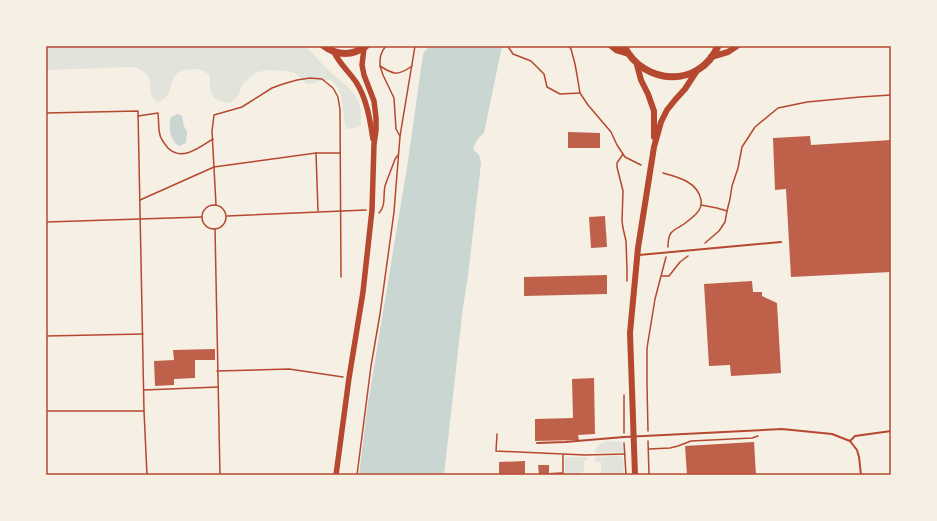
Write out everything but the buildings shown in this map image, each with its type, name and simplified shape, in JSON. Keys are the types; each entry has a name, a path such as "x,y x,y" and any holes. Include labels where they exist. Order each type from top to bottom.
{"main road":[{"path":"324,46 334,52 344,54 359,51 365,47"},
{"path":"612,46 617,50 627,53"},
{"path":"624,46 627,53 645,70 654,74 672,77 682,76 699,68 708,61 718,46"},
{"path":"711,57 728,52 737,46"},
{"path":"637,64 641,80 654,111 654,147"},
{"path":"636,475 630,333 638,255 654,147 661,122 671,105 685,89 699,68"}],"street":[{"path":"336,475 349,378 363,292 372,212 374,144 376,130 374,101 364,75 362,65 365,47"},
{"path":"334,52 337,60 356,83 363,95 368,110 374,144"}],"lane":[{"path":"638,255 780,242"},
{"path":"537,443 634,436 782,429 832,434 850,441 857,450 861,475"},
{"path":"850,441 855,436 891,431"}],"path":[{"path":"386,46 382,50 380,66 394,98 396,129 400,136"},
{"path":"357,475 371,366 380,314 394,212 400,136 415,46"},
{"path":"508,46 513,54 531,61 544,74 547,87 560,94 580,93"},
{"path":"569,46 576,64 580,93 588,106 611,132 625,157 640,165"},
{"path":"380,66 390,73 396,74 404,72 412,66"},
{"path":"216,205 212,131 214,114 242,107 272,88 283,84 310,78 322,79 333,88 338,97 340,110 341,278"},
{"path":"701,205 727,211 742,147 755,127 778,108 807,102 860,97 891,96"},
{"path":"46,113 138,111 144,411 147,475"},
{"path":"138,116 158,114 160,137 171,150 179,154 197,149 213,139"},
{"path":"140,200 214,167 316,153 341,153"},
{"path":"316,153 318,212"},
{"path":"226,216 341,211 372,212 377,214 381,212 385,186 395,159 398,155"},
{"path":"649,475 647,348 655,300 672,231 695,215 699,211 701,205 701,199 695,187 689,182 664,173"},
{"path":"214,204 224,209 226,216 225,222 221,227 215,229 208,228 203,223 203,211 208,206 214,204"},
{"path":"46,222 202,217"},
{"path":"215,229 220,475"},
{"path":"46,336 143,334"},
{"path":"217,371 289,369 349,378"},
{"path":"144,390 218,387"},
{"path":"46,411 144,411"},
{"path":"497,434 496,451 563,455 625,454"},
{"path":"648,449 670,448 690,441 752,438 760,435"},
{"path":"563,455 563,475"}],"shaded area":[{"path":"46,46 305,46 325,67 349,88 357,98 360,108 361,125 356,128 348,129 345,126 341,95 337,86 331,80 323,80 307,84 295,73 269,70 258,72 242,85 239,95 230,103 223,102 212,96 210,76 206,73 199,69 184,70 177,73 169,94 158,102 151,94 150,80 143,71 134,67 46,70"},
{"path":"429,46 502,46 484,133 477,140 473,149 479,155 481,163 444,475 359,475 367,409 408,161 423,54"},
{"path":"178,114 182,116 187,132 186,143 179,146 174,141 170,129 171,117"},
{"path":"622,441 623,452 595,453 598,445 601,443"},
{"path":"565,457 587,457 587,461 584,461 584,472 582,472 582,475 565,475"},
{"path":"595,457 623,457 624,475 601,475 601,462 595,462"}]}
